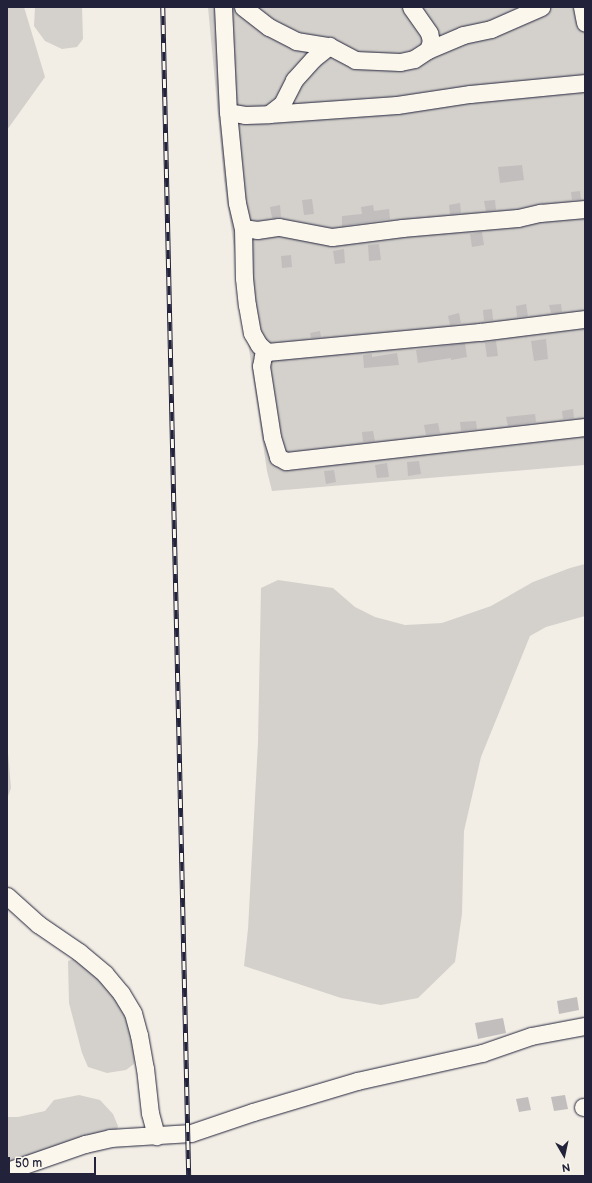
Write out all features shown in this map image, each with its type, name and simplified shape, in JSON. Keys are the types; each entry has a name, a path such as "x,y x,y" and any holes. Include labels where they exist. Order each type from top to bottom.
{"street":[{"path":"223,7 228,112 237,203 243,228 244,278 252,333 259,345 267,352"},
{"path":"243,7 269,27 296,40 329,46 355,60 400,62 414,59 428,50 463,35 491,29 541,7"},
{"path":"411,7 429,33 431,41 428,50"},
{"path":"582,7 585,23"},
{"path":"269,114 282,104 294,80 313,58 329,46"},
{"path":"228,112 245,115 269,114 397,104 470,94 585,83"},
{"path":"243,228 257,230 279,227 332,237 402,228 518,218 540,213 585,209"},
{"path":"585,319 480,332 267,352 263,356 261,366 272,437 278,457 286,461 585,426"},
{"path":"7,896 38,924 84,956 105,974 122,993 133,1013 139,1035 145,1068 150,1113 156,1136"},
{"path":"7,1172 85,1144 110,1138 191,1133 253,1112 342,1085 482,1053 531,1036 585,1026"}],"shaded area":[{"path":"7,7 24,7 45,77 7,130"},
{"path":"35,7 82,7 83,39 77,47 62,49 45,41 34,26"},
{"path":"208,7 585,7 585,465 272,491 267,471 224,180"},
{"path":"585,564 585,616 546,627 530,636 481,757 464,831 462,914 455,962 418,998 381,1005 341,998 244,966 248,929 258,742 261,588 278,580 333,588 355,607 375,617 405,625 442,623 491,606 533,582"},
{"path":"7,741 11,788 7,799"},
{"path":"76,958 119,995 136,1048 134,1064 126,1070 107,1073 88,1067 82,1053 69,1003 68,961"},
{"path":"79,1095 100,1100 113,1114 118,1126 117,1130 7,1166 7,1117 18,1117 45,1111 54,1100"}],"building":[{"path":"522,165 524,180 500,183 498,167"},
{"path":"580,191 581,199 572,200 571,192"},
{"path":"312,199 314,214 304,215 302,200"},
{"path":"495,200 496,210 486,211 484,201"},
{"path":"460,203 461,213 450,214 449,205"},
{"path":"280,205 281,217 272,218 270,207"},
{"path":"373,205 374,211 389,209 390,219 342,226 342,216 362,214 361,207"},
{"path":"482,232 484,245 472,247 470,234"},
{"path":"379,244 381,260 369,261 368,245"},
{"path":"344,249 345,263 335,264 333,251"},
{"path":"291,255 292,267 282,268 281,256"},
{"path":"526,304 528,316 517,317 516,306"},
{"path":"561,304 562,312 551,313 549,305"},
{"path":"492,309 493,320 484,321 483,310"},
{"path":"459,313 461,323 450,325 448,316"},
{"path":"320,331 321,337 311,338 310,333"},
{"path":"546,339 548,359 534,361 531,341"},
{"path":"496,341 498,356 487,357 485,343"},
{"path":"465,343 467,357 418,363 416,350"},
{"path":"397,353 399,365 364,368 363,355 372,354 372,357"},
{"path":"573,409 574,418 563,419 562,411"},
{"path":"535,414 536,422 508,426 506,417"},
{"path":"476,421 477,429 461,431 460,422"},
{"path":"438,423 440,433 426,435 424,425"},
{"path":"373,431 375,441 363,442 362,432"},
{"path":"419,461 421,474 408,476 407,462"},
{"path":"387,463 389,477 377,478 375,465"},
{"path":"334,470 336,482 326,484 324,471"},
{"path":"577,997 579,1010 559,1014 557,1001"},
{"path":"503,1018 506,1033 478,1039 475,1023"},
{"path":"565,1095 568,1109 554,1111 551,1097"},
{"path":"528,1097 531,1110 519,1112 516,1099"}],"railway":[{"path":"163,7 189,1176"}]}
